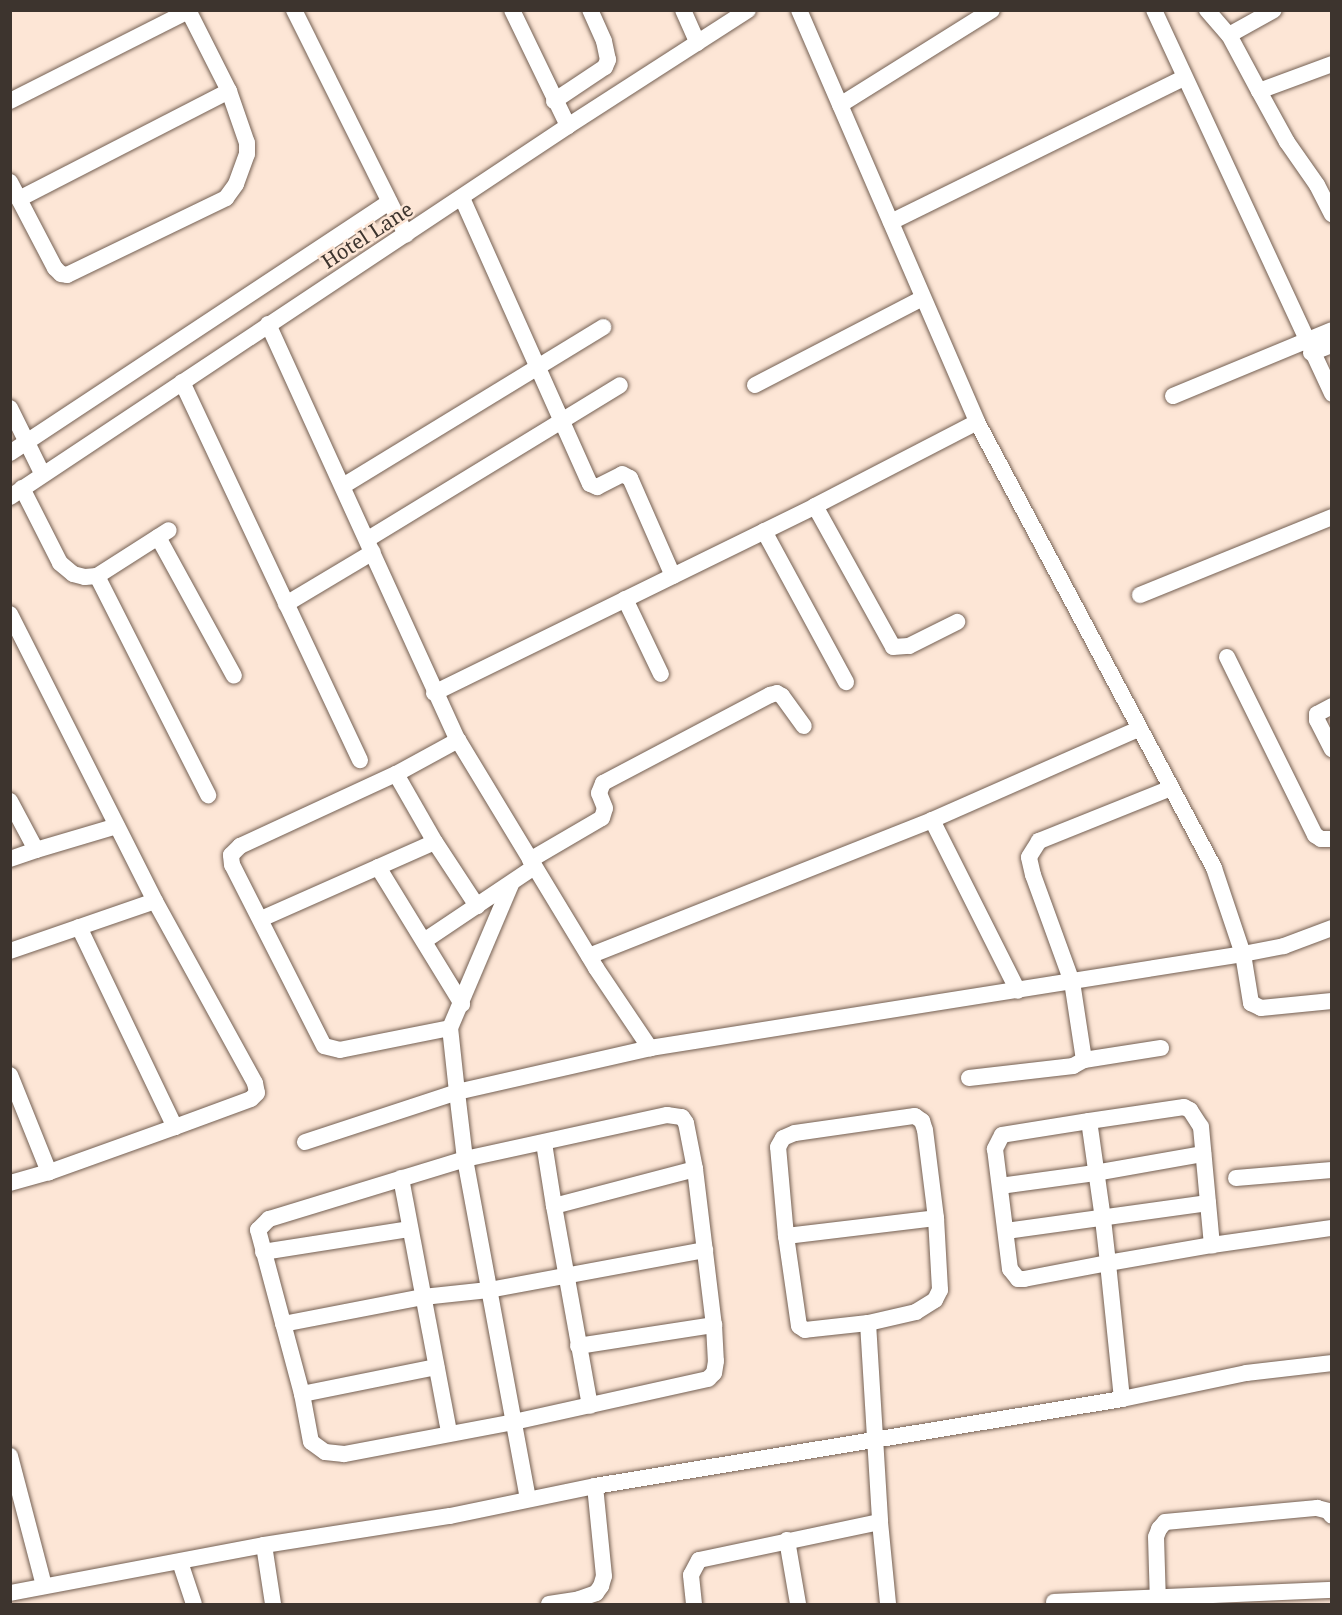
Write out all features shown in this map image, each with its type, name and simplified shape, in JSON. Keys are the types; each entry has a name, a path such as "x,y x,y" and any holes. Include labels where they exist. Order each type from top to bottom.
{"street":[{"path":"10,453 398,219 294,10"},
{"path":"512,10 561,114 605,67 608,60 604,42 590,10"},
{"name":"Hotel Lane","path":"16,492 40,468 182,382 268,324 398,219 462,198 561,114 690,25 748,10"},
{"path":"799,10 977,422 1138,729 1214,868 1244,954 1248,997 1254,1007 1332,1000"},
{"path":"840,105 993,10"},
{"path":"1154,10 1332,394"},
{"path":"1207,10 1229,35 1287,142 1317,185 1332,214"},
{"path":"1229,35 1274,10"},
{"path":"10,101 188,11 229,91 245,135 248,154 236,184 226,198 68,275 61,274 55,268 10,182"},
{"path":"1258,91 1332,64"},
{"path":"891,222 1184,78"},
{"path":"20,200 229,91"},
{"path":"462,198 590,484 597,487 622,474 630,478 673,576"},
{"path":"755,385 923,298"},
{"path":"268,324 370,546 434,693 458,740 589,956 650,1048"},
{"path":"343,486 603,327"},
{"path":"1173,396 1308,346 1332,330"},
{"path":"1308,346 1332,345"},
{"path":"182,382 360,760"},
{"path":"286,604 561,420 620,385"},
{"path":"10,408 40,468"},
{"path":"434,693 815,506 977,422"},
{"path":"16,492 60,563 73,574 97,576 164,534 234,676"},
{"path":"815,506 893,647 909,646 957,622"},
{"path":"1140,595 1332,517"},
{"path":"764,531 846,682"},
{"path":"97,576 208,795"},
{"path":"625,599 661,674"},
{"path":"10,614 16,638 155,901 255,1083 257,1093 251,1099 175,1127 49,1172 10,1183"},
{"path":"1227,657 1315,835 1321,839 1332,839"},
{"path":"424,941 511,884 532,863 602,818 605,808 599,794 603,783 777,693 782,696 804,726"},
{"path":"1332,706 1317,714 1317,720 1332,749"},
{"path":"589,956 932,820 1138,729"},
{"path":"450,1028 340,1050 324,1046 232,865 231,855 240,846 396,774 458,740"},
{"path":"396,774 435,842 477,906"},
{"path":"1084,1060 1072,982 1033,875 1029,857 1039,841 1171,788"},
{"path":"10,801 36,850"},
{"path":"932,820 1018,992"},
{"path":"10,859 117,826"},
{"path":"261,919 435,842"},
{"path":"378,867 462,1004"},
{"path":"511,884 450,1028 465,1159 528,1499"},
{"path":"10,951 155,901"},
{"path":"79,927 175,1127"},
{"path":"305,1142 457,1092 650,1048 1018,992 1244,954 1284,946 1332,928"},
{"path":"969,1078 1073,1066 1084,1060 1161,1048"},
{"path":"10,1075 49,1172"},
{"path":"1212,1245 1201,1127 1190,1110 1184,1107 1002,1136 995,1149 1010,1269 1018,1279 1212,1245 1332,1228"},
{"path":"674,1114 686,1123 695,1169 714,1325 716,1361 714,1373 708,1379 590,1406 344,1454 325,1452 311,1442 302,1394 258,1230 269,1220 400,1178 465,1159 544,1143 674,1114"},
{"path":"902,1116 915,1116 922,1121 925,1130 936,1218 940,1290 935,1300 916,1312 868,1323 805,1330 799,1326 786,1236 778,1147 783,1138 795,1133 902,1116"},
{"path":"1089,1121 1103,1219 1122,1399"},
{"path":"544,1143 564,1274 590,1406"},
{"path":"1000,1186 1095,1173 1203,1154"},
{"path":"554,1206 695,1169"},
{"path":"1236,1178 1332,1170"},
{"path":"400,1178 449,1433"},
{"path":"1006,1231 1208,1203"},
{"path":"786,1236 936,1218"},
{"path":"263,1252 410,1228"},
{"path":"283,1324 423,1298 489,1290 564,1274 705,1250"},
{"path":"868,1323 880,1522 888,1605"},
{"path":"578,1346 714,1325"},
{"path":"10,1593 264,1545 450,1516 595,1485 1122,1399 1246,1373 1332,1363"},
{"path":"302,1394 436,1367"},
{"path":"10,1456 44,1586"},
{"path":"549,1605 596,1593 602,1586 604,1576 595,1485"},
{"path":"1158,1600 1156,1538 1159,1528 1165,1522 1317,1508 1328,1511 1332,1516"},
{"path":"694,1605 691,1575 699,1560 880,1522"},
{"path":"787,1540 798,1605"},
{"path":"264,1545 273,1605"},
{"path":"180,1562 194,1605"},
{"path":"1054,1602 1158,1600 1332,1590"}]}
